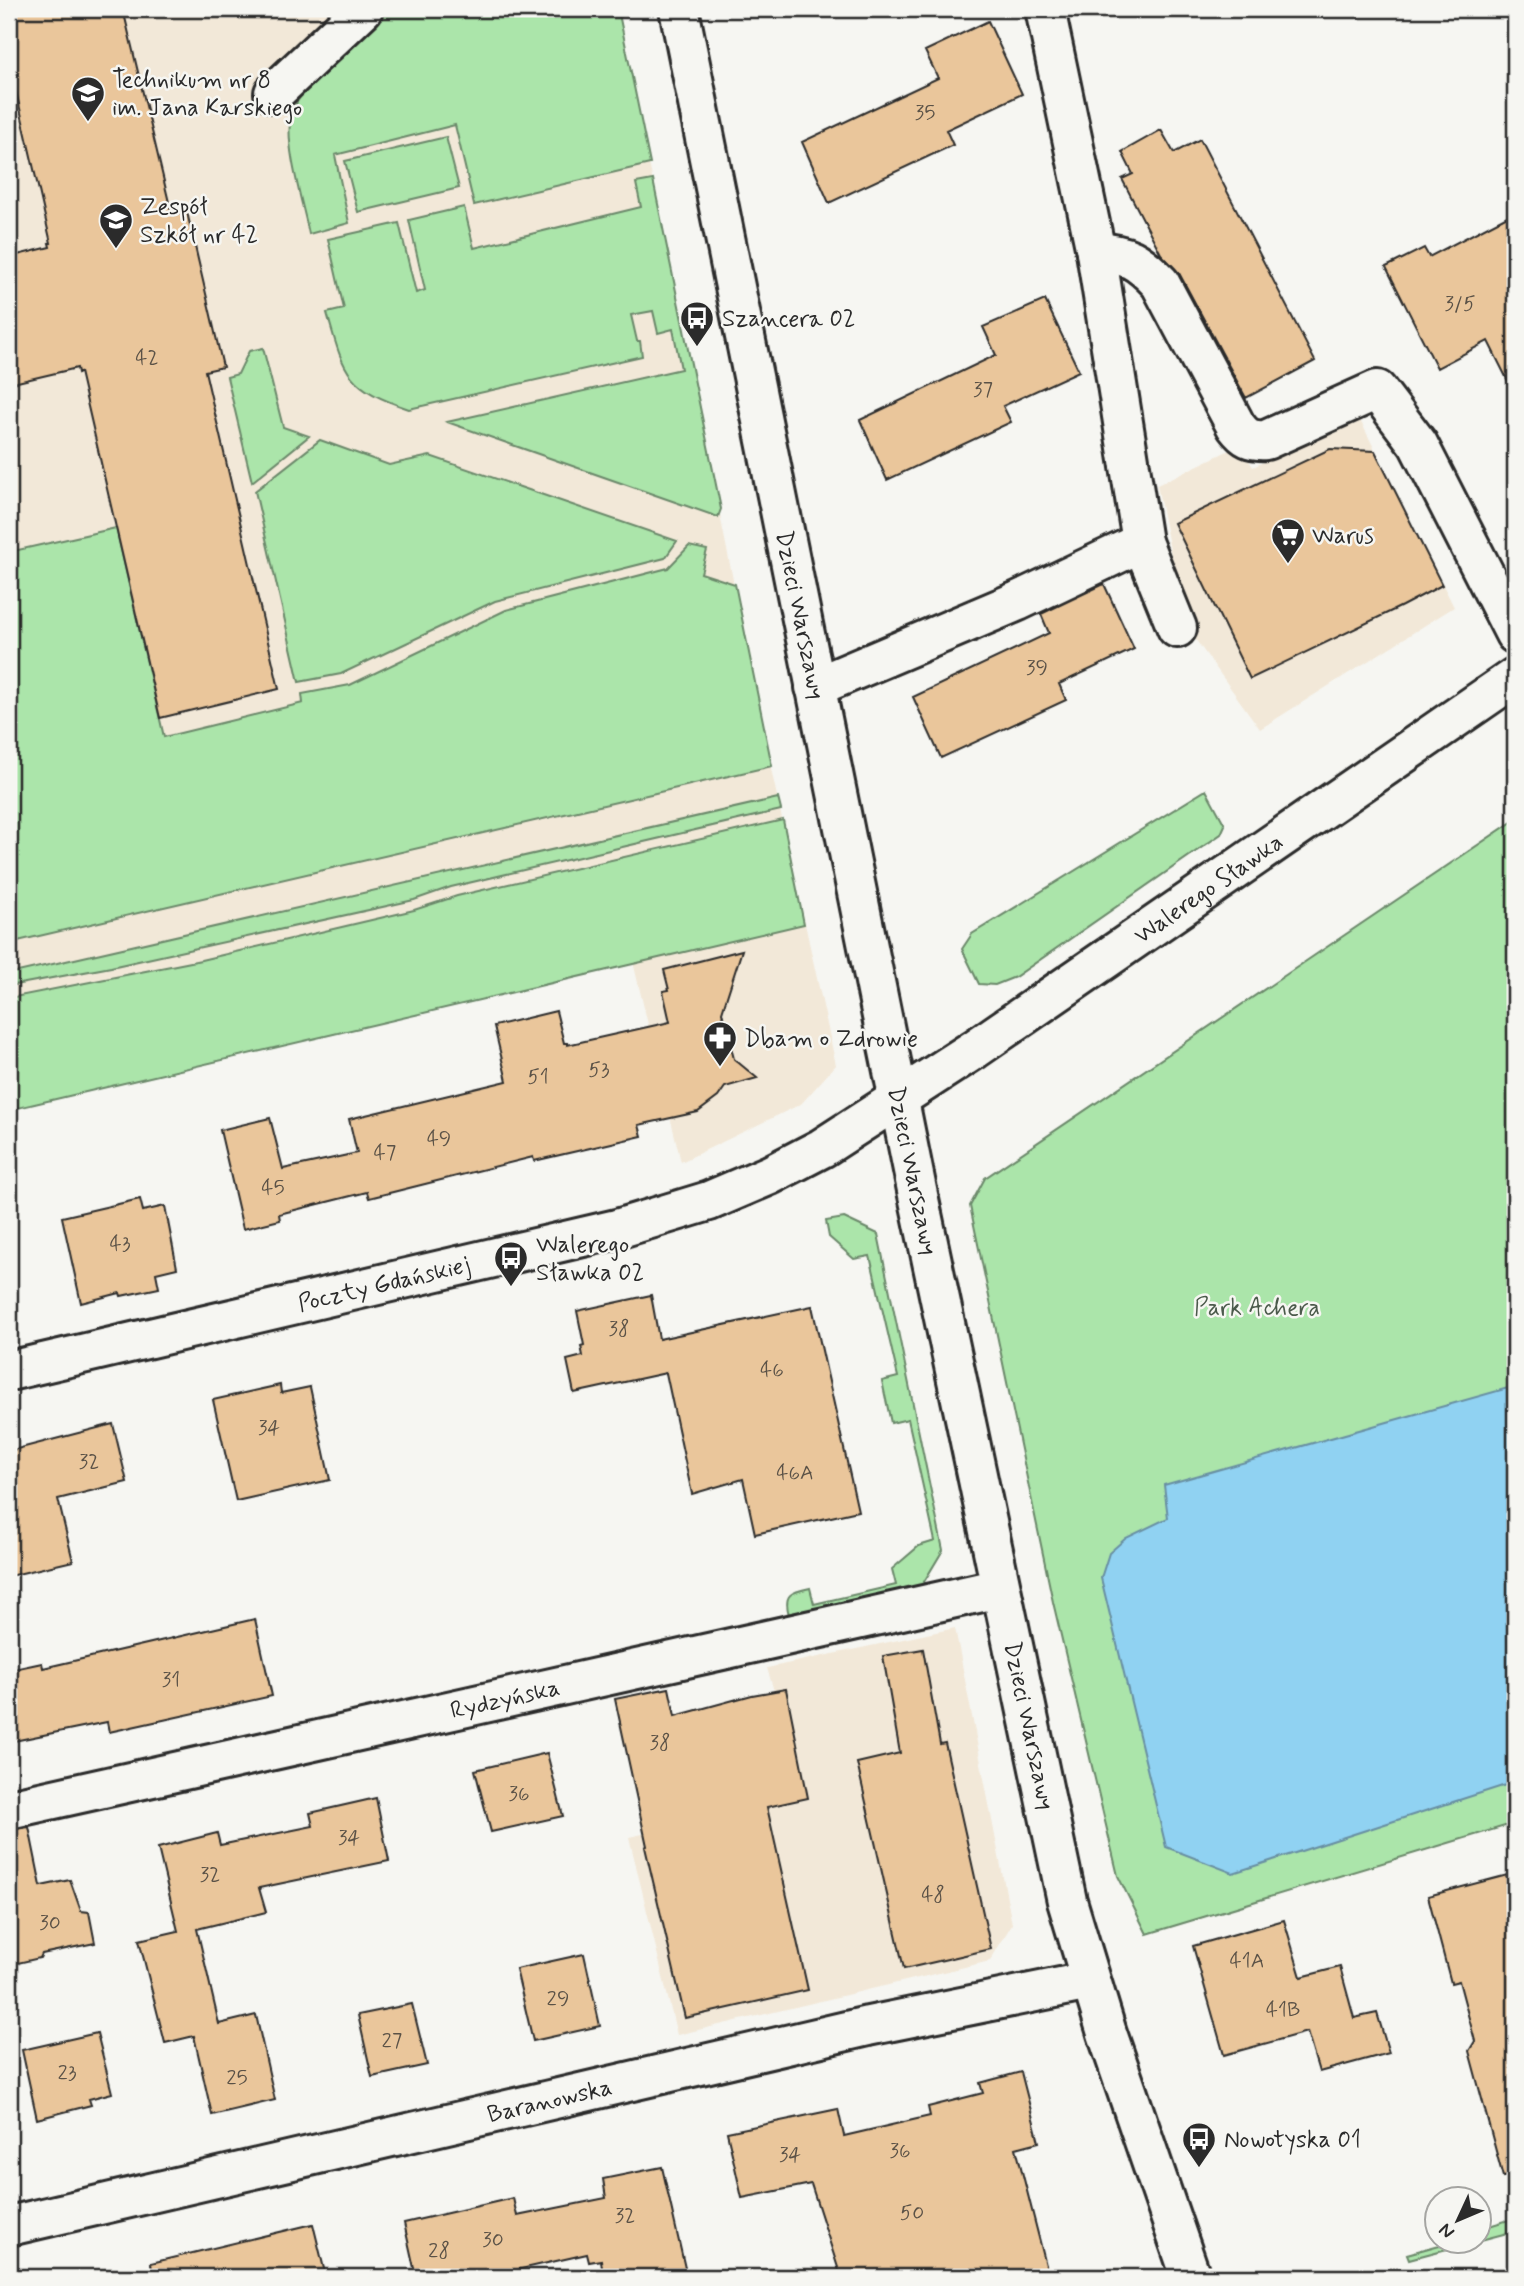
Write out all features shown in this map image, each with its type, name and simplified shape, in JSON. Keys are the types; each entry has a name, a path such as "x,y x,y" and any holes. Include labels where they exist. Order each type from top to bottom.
{"street":[{"path":"274,93 363,9"},
{"name":"Dzieci Warszawy","path":"679,9 899,1098 1067,1901 1090,1981 1191,2277"},
{"path":"1045,9 1096,252 1142,542 1177,628"},
{"path":"1096,252 1129,257 1143,266 1160,283 1236,426 1245,437 1254,441 1266,440 1377,390 1418,444 1515,634"},
{"path":"815,687 1018,601 1142,542"},
{"name":"Walerego Sławka","path":"899,1098 975,1049 1515,677"},
{"name":"Poczty Gdańskiej","path":"9,1371 679,1212 735,1191 822,1148 899,1098"},
{"name":"Rydzyńska","path":"9,1809 1000,1588"},
{"name":"Baranowska","path":"9,2226 868,2026 1090,1981"}],"shaded area":[{"path":"9,9 618,9 773,778 836,1065 801,1104 681,1162 633,962 9,1110"},
{"path":"1359,418 1454,607 1260,729 1185,625 1157,485 1240,445 1253,467"},
{"path":"955,1628 1012,1924 990,1961 677,2035 629,1837 808,1798 786,1690 774,1691 767,1668"}],"green space":[{"path":"389,9 618,9 650,164 474,205 455,125 335,155 349,223 309,234 292,158 291,116 296,103 318,75"},
{"path":"446,137 459,188 358,212 345,161"},
{"path":"653,180 721,509 718,517 447,422 681,369 673,329 658,333 653,311 631,315 642,356 409,409 372,394 351,376 338,350 327,313 344,309 328,239 399,223 416,293 425,290 409,220 464,207 474,248 641,207 636,183"},
{"path":"263,348 283,427 309,436 252,482 227,377 238,374 249,351"},
{"path":"320,440 389,465 430,456 677,541 665,558 495,601 341,674 299,682 255,491"},
{"path":"116,528 164,737 303,703 302,694 350,685 506,610 668,568 689,546 707,550 701,573 735,584 772,766 9,943 9,552"},
{"path":"1206,790 1225,825 1221,834 1015,977 995,985 979,984 962,949 972,934"},
{"path":"778,798 781,810 451,887 414,900 111,967 9,986 9,974"},
{"path":"783,820 804,924 9,1110 9,998 201,960 414,910 457,896"},
{"name":"Park Achera","path":"1515,820 1515,1823 1147,1934 1118,1876 1053,1602 970,1206 985,1178"},
{"path":"844,1218 878,1234 943,1550 922,1585 789,1615 788,1598 798,1591 810,1588 814,1604 896,1585 892,1569 919,1546 935,1541 908,1419 891,1423 882,1381 898,1377 870,1256 854,1259 829,1237 826,1221"},
{"path":"1515,2218 1515,2231 1492,2237 1492,2225"},
{"path":"1422,2250 1422,2254 1428,2254 1409,2259 1407,2254"}],"water":[{"path":"1515,1386 1515,1782 1233,1873 1166,1847 1101,1578 1109,1553 1126,1538 1168,1518 1164,1485"}],"building":[{"path":"9,9 123,9 172,215 187,212 223,367 205,371 279,689 160,718 80,372 78,373 77,368 9,384 9,257 50,247 51,243 9,61"},
{"path":"988,21 1022,94 946,130 953,145 829,203 802,142 938,78 925,51"},
{"path":"1161,130 1174,153 1200,139 1315,361 1246,398 1179,273 1161,254 1122,179 1133,174 1122,152"},
{"path":"1515,212 1515,395 1488,341 1437,368 1386,267 1424,248 1429,257"},
{"path":"1045,300 1079,371 1003,406 1011,422 887,480 860,420 996,355 983,327"},
{"name":"Warus","path":"1330,449 1375,451 1442,585 1250,679 1174,523"},
{"path":"1104,584 1134,649 1059,684 1066,700 941,758 913,697 1049,633 1041,614"},
{"path":"742,950 722,1012 734,1059 757,1078 725,1087 718,1097 698,1112 639,1125 642,1136 534,1161 533,1157 369,1198 367,1192 279,1214 280,1220 243,1229 220,1130 270,1118 283,1169 357,1153 349,1119 507,1081 494,1026 556,1011 564,1043 567,1045 670,1022 663,991 669,990 664,970"},
{"path":"140,1199 143,1211 165,1206 177,1268 156,1273 159,1288 121,1296 120,1293 81,1303 62,1217"},
{"path":"651,1295 659,1339 812,1306 858,1511 755,1534 743,1479 692,1494 666,1373 574,1393 567,1360 583,1356 581,1346 584,1345 577,1311"},
{"path":"280,1385 281,1393 310,1387 330,1480 236,1501 213,1400"},
{"path":"113,1424 127,1482 58,1499 73,1561 9,1576 9,1451"},
{"path":"255,1619 272,1696 109,1732 107,1722 9,1742 9,1670 42,1663 43,1668"},
{"path":"923,1649 940,1744 945,1743 991,1949 904,1969 857,1763 900,1753 883,1656"},
{"path":"669,1688 675,1716 752,1695 786,1689 808,1798 767,1807 808,1990 685,2018 645,1847 647,1846 615,1699"},
{"path":"547,1753 563,1816 491,1832 475,1770"},
{"path":"376,1798 389,1861 259,1888 266,1912 197,1929 219,2024 256,2015 275,2100 212,2115 194,2036 165,2043 139,1940 178,1931 158,1848 217,1833 220,1845 313,1826 310,1813"},
{"path":"29,1827 41,1886 70,1880 81,1911 89,1912 95,1943 42,1954 40,1958 9,1965 9,1830"},
{"path":"1515,1873 1515,2175 1503,2177 1469,2051 1475,2041 1459,1981 1451,1983 1428,1896"},
{"path":"1284,1920 1301,1977 1340,1967 1354,2018 1377,2013 1389,2053 1319,2072 1307,2032 1224,2055 1193,1946"},
{"path":"584,1954 600,2026 533,2041 516,1969"},
{"path":"412,2004 427,2065 372,2077 358,2015"},
{"path":"97,2033 112,2093 89,2099 91,2105 37,2119 22,2050"},
{"path":"1021,2072 1039,2142 1016,2148 1049,2277 841,2277 811,2184 742,2198 727,2132 838,2109 844,2136 930,2116 928,2107 983,2093 980,2083"},
{"path":"662,2167 687,2277 603,2277 601,2260 589,2262 587,2254 486,2277 416,2277 404,2223 513,2198 517,2216 606,2198 603,2179"},
{"path":"313,2224 326,2277 153,2277 151,2263"}],"place":[{"name":"Technikum nr 8 im. Jana Karskiego","path":"88,123"},
{"name":"Zespół Szkół nr 42","path":"116,250"},
{"name":"Szancera 02","path":"697,348"},
{"name":"Warus","path":"1288,565"},
{"name":"Dbam o Zdrowie","path":"720,1068"},
{"name":"Walerego Sławka 02","path":"511,1288"},
{"name":"Nowotyska 01","path":"1199,2169"}]}
